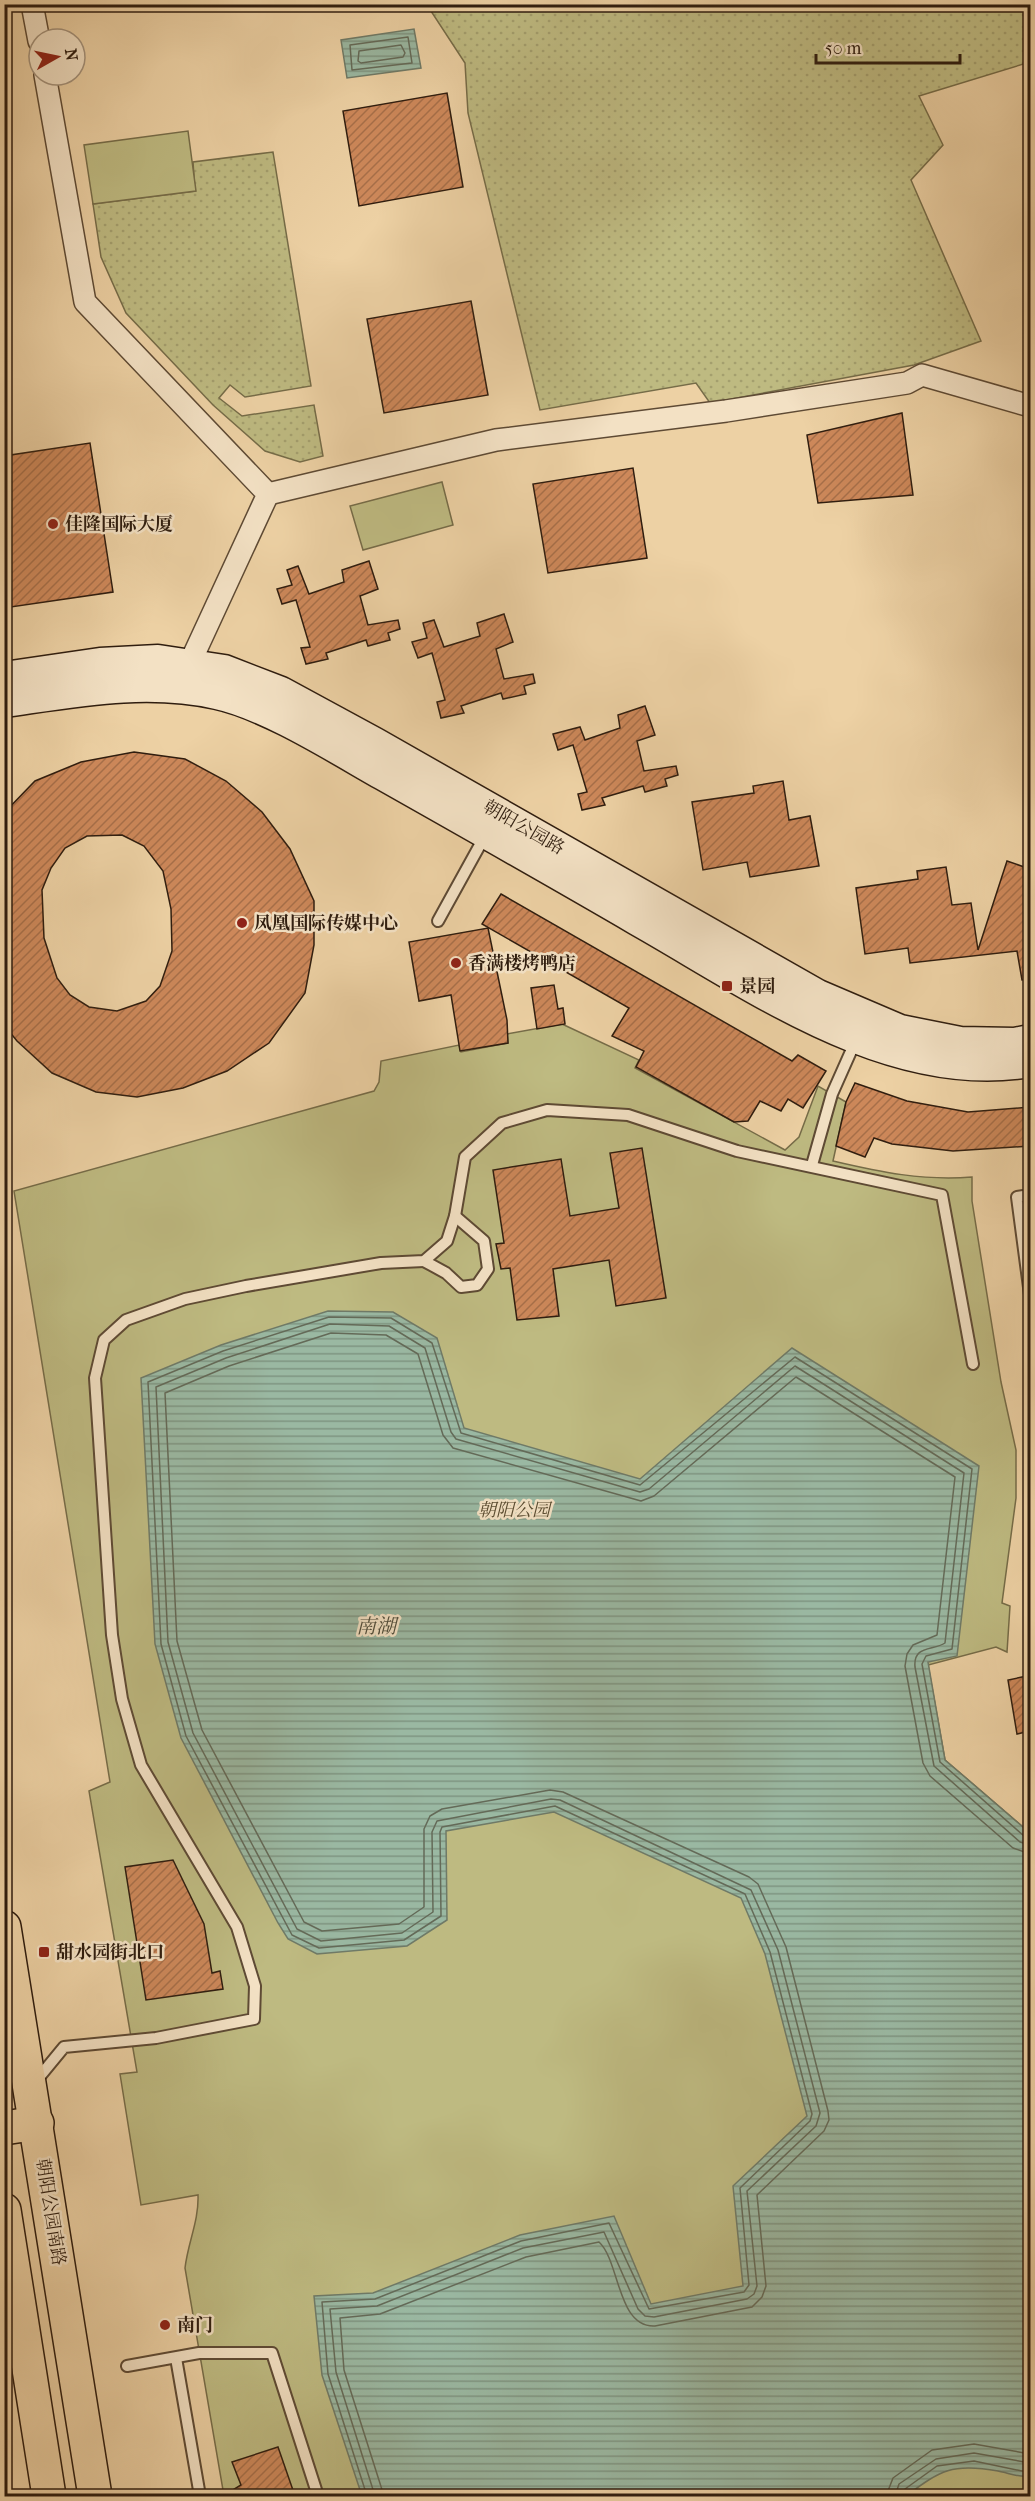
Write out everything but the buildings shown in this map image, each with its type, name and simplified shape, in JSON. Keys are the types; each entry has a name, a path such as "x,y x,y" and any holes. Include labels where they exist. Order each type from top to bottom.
{"main road":[{"name":"朝阳公园路","path":"4,678 100,663 159,660 224,670 281,692 375,743 818,995 900,1030 960,1042 1030,1040"},
{"name":"朝阳公园路","path":"4,702 101,688 158,685 218,694 275,716 814,1020 897,1053 961,1066 1030,1062"},
{"name":"朝阳公园南路","path":"4,1927 18,2089 37,2123 95,2496"},
{"path":"4,2128 37,2123"},
{"path":"4,2211 49,2496"}],"street":[{"path":"32,4 36,27"},
{"path":"47,87 85,302 268,494"},
{"path":"268,494 496,440 726,411 907,382 922,375 1030,406"},
{"path":"189,665 268,494"}],"lane":[{"path":"438,921 486,833"},
{"path":"812,1165 832,1094 857,1037"},
{"path":"424,1261 447,1241 455,1216 465,1158 502,1123 547,1110 628,1115 737,1150 942,1195 974,1364"},
{"path":"1030,1195 1017,1197 1030,1295"},
{"path":"18,2089 63,2047 156,2038 254,2019 255,1986 237,1927 141,1765 122,1699 112,1635 97,1418 95,1378 104,1340 126,1320 185,1299 381,1263 424,1261 446,1273 461,1287 477,1285 488,1269 484,1240 455,1216"},
{"path":"127,2366 199,2353 272,2354 318,2496"},
{"path":"176,2358 200,2496"}],"green space":[{"path":"427,5 1030,5 1030,62 919,96 943,145 911,180 981,341 914,365 710,403 696,383 540,410 468,113 465,63"},
{"path":"188,131 196,191 93,204 84,145"},
{"path":"273,152 311,386 245,397 230,385 219,398 242,416 314,405 323,456 300,462 265,451 213,405 126,313 101,257 93,204 195,191 193,162"},
{"path":"442,482 453,525 363,550 350,506"},
{"name":"朝阳公园","path":"562,1024 639,1060 635,1068 785,1150 799,1137 818,1086 846,1102 833,1161 902,1175 936,1178 972,1177 972,1201 1001,1382 1016,1450 1016,1498 1002,1603 1010,1606 1007,1652 996,1647 928,1665 945,1760 1030,1833 1030,2496 224,2496 185,2268 197,2214 198,2195 141,2205 120,2074 137,2072 89,1791 110,1782 14,1191 374,1091 379,1082 381,1061 459,1045 461,1052 508,1043 507,1034"}],"water":[{"path":"414,29 421,68 347,78 341,40"},
{"name":"南湖","path":"328,1311 393,1312 437,1338 464,1428 640,1479 792,1348 979,1466 957,1656 928,1662 945,1760 1030,1833 1030,2476 982,2469 958,2469 938,2475 906,2496 362,2496 322,2375 314,2296 373,2293 520,2235 614,2216 651,2304 743,2286 733,2186 807,2116 765,1954 741,1898 554,1812 446,1831 447,1920 407,1946 317,1954 288,1939 278,1923 181,1738 155,1644 141,1378 221,1345"}],"place":[{"name":"佳隆国际大厦","path":"53,524"},
{"name":"凤凰国际传媒中心","path":"242,923"},
{"name":"香满楼烤鸭店","path":"456,963"},
{"name":"景园","path":"727,986"},
{"name":"甜水园街北口","path":"44,1952"},
{"name":"南门","path":"165,2325"}]}
